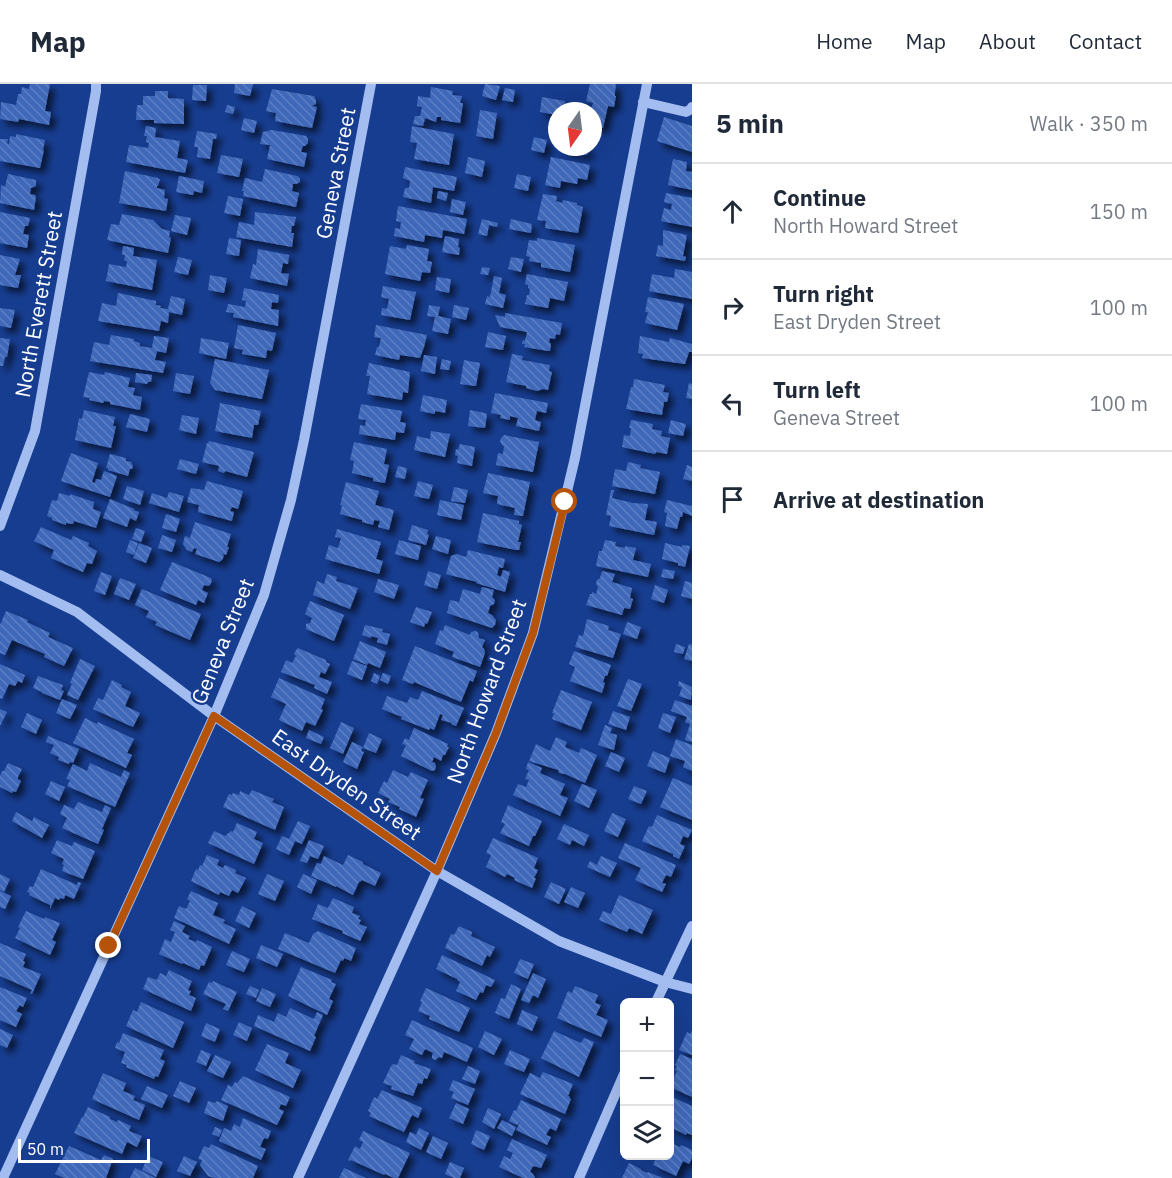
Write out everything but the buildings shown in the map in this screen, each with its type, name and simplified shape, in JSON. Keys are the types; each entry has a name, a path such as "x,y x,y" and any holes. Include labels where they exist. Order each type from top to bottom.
{"street":[{"name":"North Everett Street","path":"0,526 35,431 96,84"},
{"name":"Geneva Street","path":"3,1178 214,716 264,595 291,500 304,440 371,84"},
{"name":"North Howard Street","path":"298,1178 437,871 496,733 533,633 575,458 646,84"},
{"path":"643,102 686,112 692,107"},
{"name":"East Dryden Street","path":"0,575 77,612 214,716 437,871 559,941 665,982 692,989"},
{"path":"658,998 692,926"},
{"path":"579,1178 620,1083"}],"route":[{"path":"109,946 214,716 437,871 496,733 533,633 565,502"}]}
